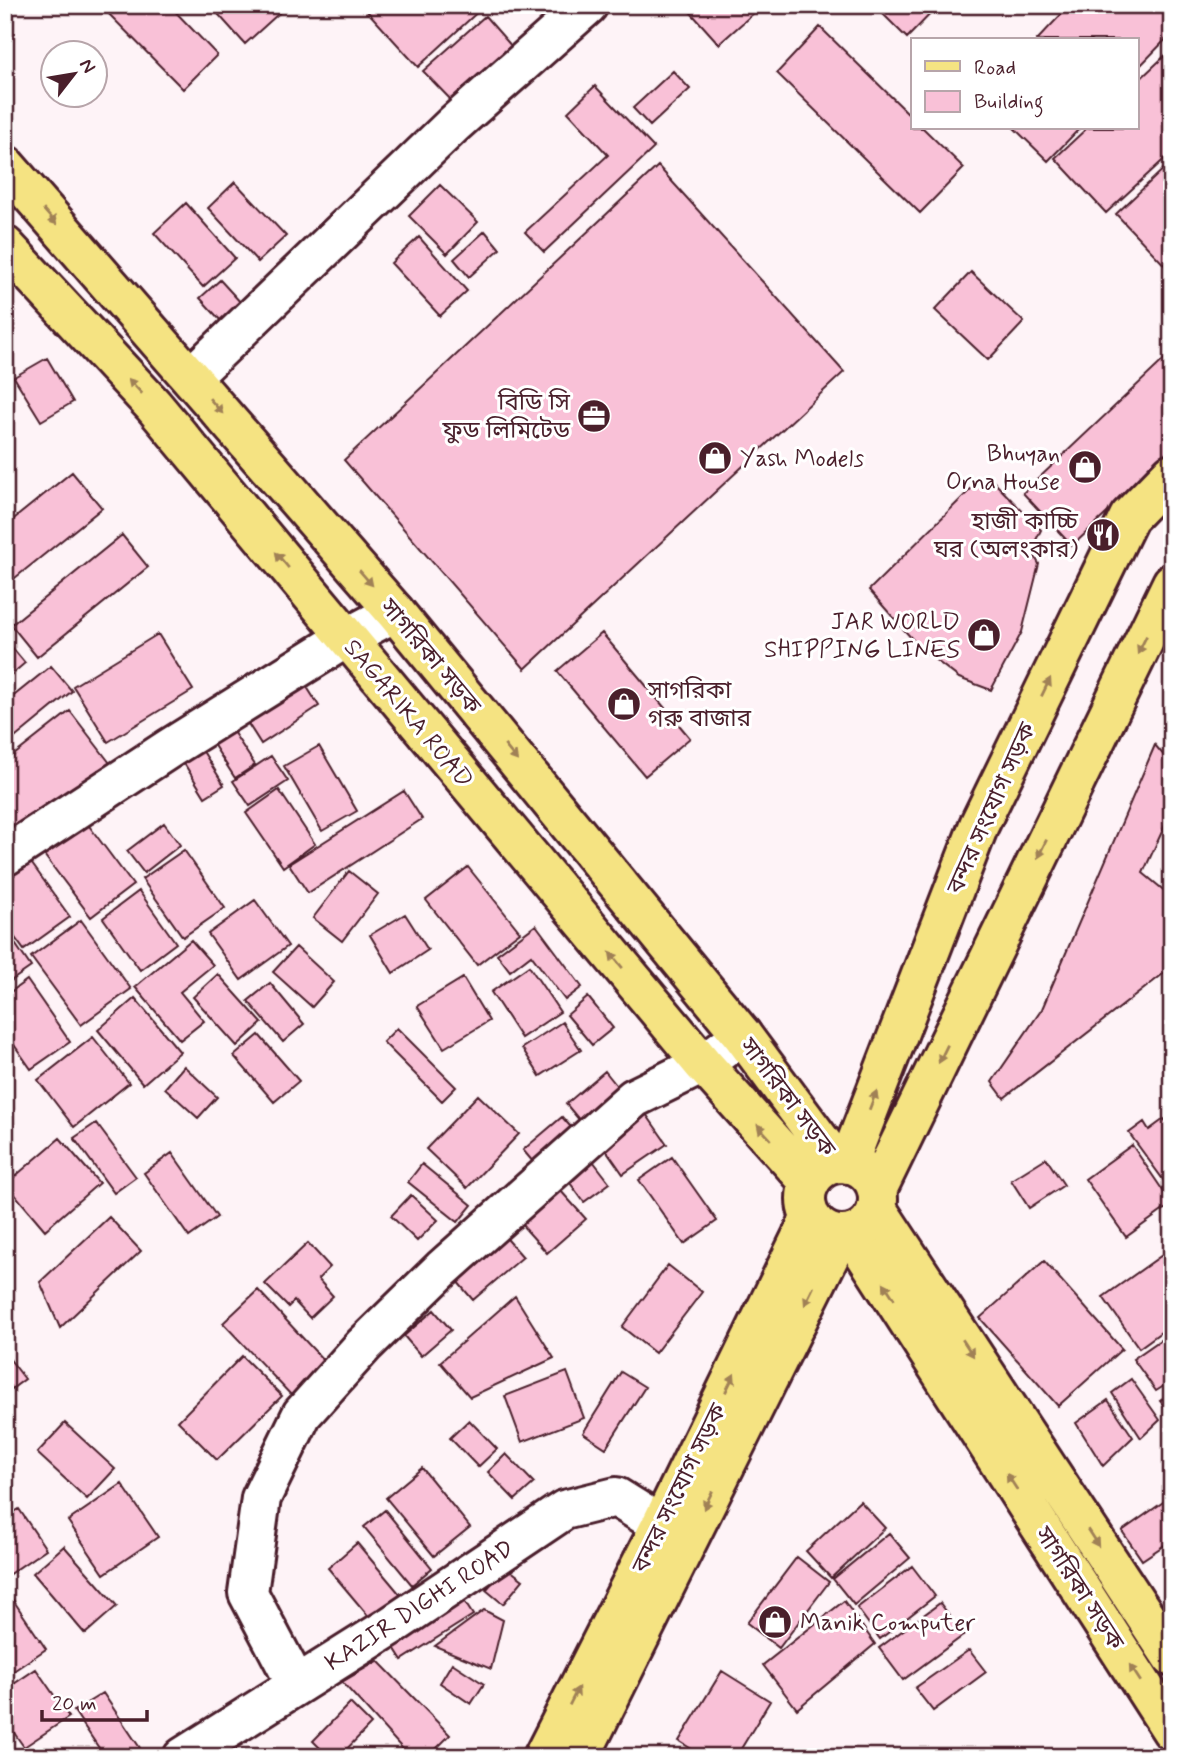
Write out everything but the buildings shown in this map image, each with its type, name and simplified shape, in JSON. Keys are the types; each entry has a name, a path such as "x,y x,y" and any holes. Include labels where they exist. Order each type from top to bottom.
{"main road":[{"name":"সাগরিকা সড়ক","path":"5,165 395,612 742,1035 1172,1731"},
{"name":"SAGARIKA ROAD","path":"5,246 153,405 704,1064 844,1199"},
{"name":"বন্দর সংযোগ সড়ক","path":"580,1757 844,1199 979,825 1129,517 1172,473"},
{"name":"বন্দর সংযোগ সড়ক","path":"543,1757 661,1525 844,1199 1172,583"},
{"name":"সাগরিকা সড়ক","path":"844,1199 1172,1657"}],"street":[{"path":"191,377 454,124 588,5"},
{"path":"5,856 170,748 346,638 395,612"},
{"path":"296,1684 248,1593 261,1497 302,1413 364,1345 442,1269 634,1098 704,1064 742,1035"},
{"name":"KAZIR DIGHI ROAD","path":"183,1757 391,1626 564,1510 616,1497 661,1525"}],"place":[{"name":"বিডি সি ফুড লিমিটেড","path":"594,416"},
{"name":"Yash Models","path":"715,458"},
{"name":"Bhuyan Orna House","path":"1085,467"},
{"name":"হাজী কাচ্চি ঘর (অলংকার)","path":"1103,535"},
{"name":"JAR WORLD SHIPPING LINES","path":"984,635"},
{"name":"সাগরিকা গরু বাজার","path":"624,704"},
{"name":"Manik Computer","path":"775,1622"}]}
